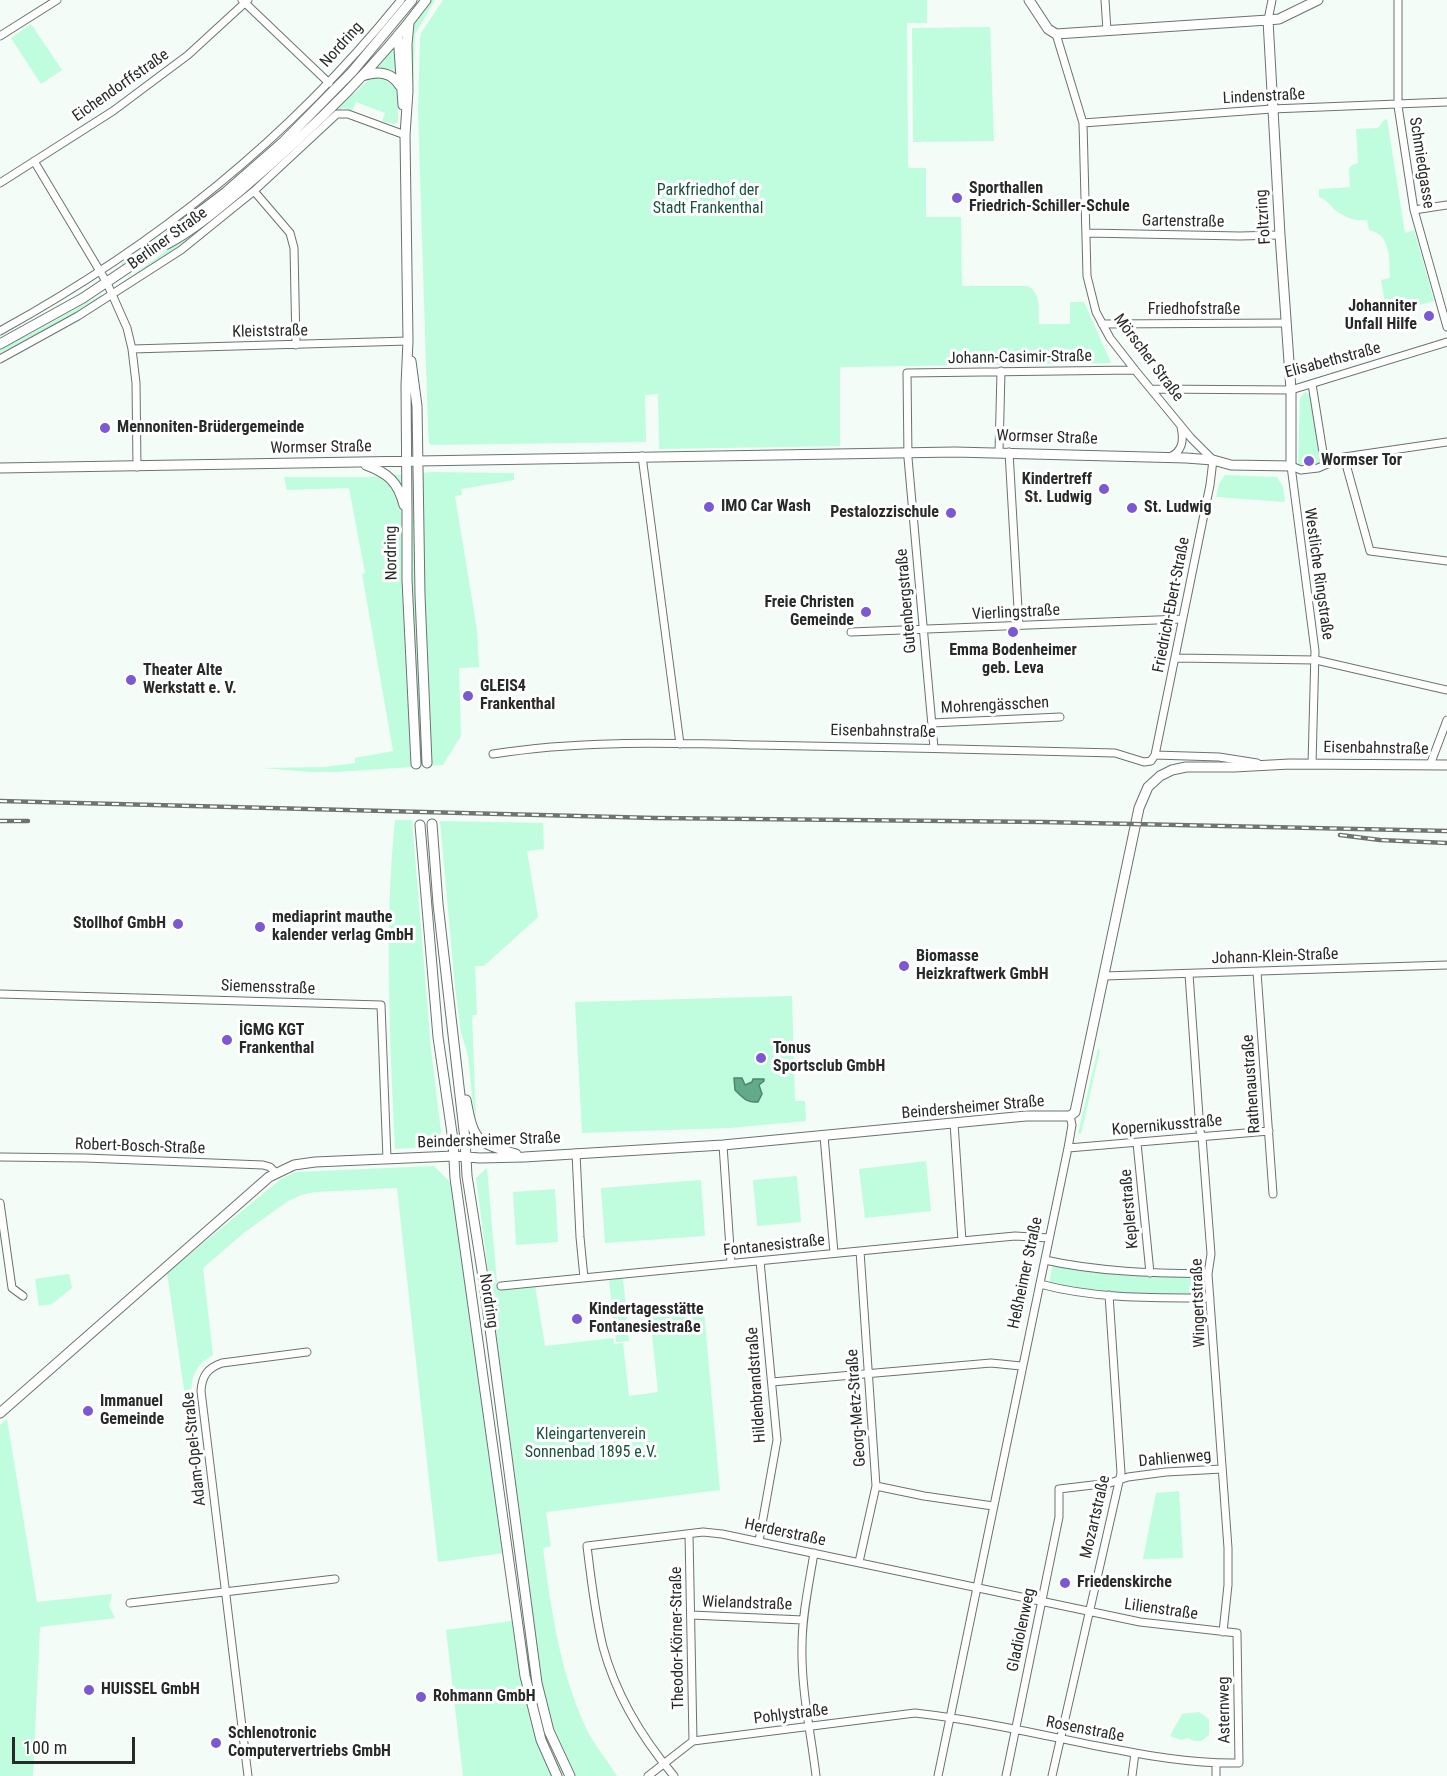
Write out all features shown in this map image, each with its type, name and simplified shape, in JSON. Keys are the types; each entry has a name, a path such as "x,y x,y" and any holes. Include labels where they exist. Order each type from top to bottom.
{"main road":[{"name":"Nordring","path":"330,95 412,0"},
{"name":"Nordring","path":"342,95 398,36 426,0"},
{"name":"Mörscher Straße","path":"1029,0 1048,29 1056,34"},
{"path":"1056,34 1268,20 1279,18 1318,0"},
{"name":"Nordring","path":"402,14 398,36 400,87 405,120"},
{"name":"Foltzring","path":"1268,20 1280,235 1292,390 1291,466"},
{"name":"Nordring","path":"409,23 408,91 405,120 408,341 406,385 407,579 416,764"},
{"path":"360,77 382,73 391,76 400,87"},
{"name":"Berliner Straße","path":"159,247 176,230 257,165 330,95"},
{"name":"Berliner Straße","path":"0,344 107,283 159,247 181,237 230,199 342,95"},
{"name":"Nordring","path":"408,341 417,406 420,595 427,763"},
{"name":"Wormser Straße","path":"0,468 907,452 1004,452 1170,457 1213,460 1231,465 1291,466"},
{"path":"360,462 383,471 391,478 399,491 407,513"},
{"name":"Eisenbahnstraße","path":"1153,782 1166,772 1186,767 1312,764 1447,765"},
{"name":"Heßheimer Straße","path":"1070,1116 1075,1112 1139,808 1143,796 1153,782"},
{"name":"Nordring","path":"432,824 466,1157 537,1683 549,1731 570,1776"},
{"name":"Nordring","path":"420,825 438,1037 525,1676 541,1740 557,1776"},
{"name":"Nordring","path":"452,1027 471,1128 476,1137 489,1146 524,1157"},
{"name":"Beindersheimer Straße","path":"0,1413 225,1215 276,1173 294,1165 454,1156 524,1157 723,1145 1041,1115 1070,1116"}],"street":[{"path":"0,36 57,0"},
{"name":"Nordring","path":"329,83 401,0"},
{"path":"1105,0 1107,31"},
{"path":"1268,20 1272,0"},
{"name":"Schmiedgasse","path":"1398,0 1398,106 1414,210 1447,327"},
{"path":"245,1 329,83"},
{"name":"Eichendorffstraße","path":"1,180 113,111 188,55 245,1"},
{"name":"Mörscher Straße","path":"1056,34 1083,123 1088,276 1091,294 1101,324 1151,390 1213,460"},
{"name":"Berliner Straße","path":"0,331 58,299 174,221 289,124 329,83"},
{"name":"Lindenstraße","path":"1083,123 1272,109 1398,106 1447,102"},
{"name":"Berliner Straße","path":"0,359 113,295 181,250 254,191 334,117 348,114 405,135"},
{"path":"34,161 107,283 124,320 132,349 136,383 137,467"},
{"path":"254,191 292,237 296,345"},
{"path":"1414,210 1447,205"},
{"name":"Gartenstraße","path":"1087,233 1280,235"},
{"name":"Friedhofstraße","path":"1101,324 1286,323"},
{"name":"Kleiststraße","path":"132,349 408,341"},
{"name":"Elisabethstraße","path":"1151,390 1292,390 1447,342"},
{"name":"Johann-Casimir-Straße","path":"907,372 1135,370"},
{"path":"1001,371 1004,452 1018,626"},
{"name":"Gutenbergstraße","path":"907,372 907,452 934,747"},
{"path":"1311,384 1325,465"},
{"name":"Mörscher Straße","path":"1170,457 1179,450 1182,444 1180,424"},
{"name":"Wormser Straße","path":"1291,466 1296,470 1301,470 1344,458 1447,442"},
{"path":"642,456 680,744"},
{"path":"1344,458 1370,551 1447,561"},
{"name":"Friedrich-Ebert-Straße","path":"1155,755 1210,485 1213,460"},
{"name":"Westliche Ringstraße","path":"1291,466 1316,660 1447,690"},
{"name":"Vierlingstraße","path":"851,632 1182,620"},
{"path":"1175,658 1316,660 1312,764"},
{"name":"Mohrengässchen","path":"932,723 1060,717"},
{"path":"1430,765 1447,720"},
{"name":"Eisenbahnstraße","path":"493,754 527,748 574,745 934,747 1115,753 1144,762 1150,761 1155,755 1220,757 1268,766"},
{"name":"Johann-Klein-Straße","path":"1104,976 1447,965"},
{"name":"Rathenaustraße","path":"1257,972 1274,1194"},
{"name":"Wingertstraße","path":"1189,974 1211,1254 1208,1274 1229,1566 1223,1632"},
{"name":"Siemensstraße","path":"0,994 381,1005 387,1160"},
{"name":"Heßheimer Straße","path":"938,1776 1021,1366 1068,1148 1072,1125 1070,1116"},
{"path":"954,1124 962,1241"},
{"name":"Kopernikusstraße","path":"1068,1148 1269,1131"},
{"path":"824,1136 834,1253"},
{"name":"Keplerstraße","path":"1137,1143 1150,1273"},
{"path":"723,1145 731,1263"},
{"path":"576,1153 584,1278"},
{"name":"Robert-Bosch-Straße","path":"0,1157 263,1165 270,1167 276,1173"},
{"path":"0,1203 12,1288 23,1296"},
{"name":"Fontanesistraße","path":"501,1286 1015,1236 1049,1238"},
{"name":"Georg-Metz-Straße","path":"860,1251 876,1486 860,1562"},
{"path":"1045,1260 1086,1268 1150,1273 1208,1274"},
{"name":"Hildenbrandstraße","path":"759,1541 777,1440 760,1261"},
{"path":"1040,1284 1064,1290 1109,1295 1210,1298"},
{"name":"Mozartstraße","path":"1052,1776 1119,1481 1121,1464 1109,1295"},
{"name":"Adam-Opel-Straße","path":"248,1776 201,1390 202,1381 205,1373 213,1366 222,1363 307,1352"},
{"path":"772,1382 991,1363 1021,1366"},
{"name":"Dahlienweg","path":"1059,1489 1166,1472 1222,1468"},
{"path":"876,1486 993,1506"},
{"name":"Gladiolenweg","path":"1006,1776 1059,1517 1059,1489"},
{"name":"Herderstraße","path":"664,1763 635,1723 614,1680 603,1647 595,1609 587,1546 689,1534 722,1533 976,1587"},
{"name":"Theodor-Körner-Straße","path":"689,1534 693,1742"},
{"path":"814,1553 803,1620 802,1665 816,1776"},
{"path":"130,1603 335,1580"},
{"name":"Lilienstraße","path":"976,1587 1140,1622 1237,1633"},
{"name":"Wielandstraße","path":"691,1616 803,1620"},
{"name":"Asternweg","path":"1216,1764 1239,1763 1237,1633"},
{"name":"Pohlystraße","path":"648,1776 693,1742 915,1713 950,1717"},
{"name":"Rosenstraße","path":"950,1717 1135,1753 1216,1764"},
{"path":"1132,1776 1135,1753"},
{"path":"664,1763 674,1776"},
{"path":"1215,1776 1216,1764"}],"green space":[{"path":"404,0 408,0 346,74 287,134 215,198 123,266 121,264 202,205 290,128 338,78"},
{"path":"430,0 435,0 415,34 413,96 408,96 412,28 418,15"},
{"name":"Parkfriedhof der Stadt Frankenthal","path":"443,0 927,0 927,23 907,23 908,168 926,168 926,217 961,217 962,286 1028,286 1037,298 1039,324 1070,324 1070,302 1084,302 1111,363 840,367 840,446 659,449 658,394 645,395 646,442 431,445 428,429 418,111 421,33"},
{"path":"31,24 62,70 41,84 11,38"},
{"path":"990,27 994,141 913,142 912,28"},
{"path":"393,46 395,47 396,75 370,71"},
{"path":"375,77 382,78 396,88 398,122 394,124 382,121 385,113 356,102 352,111 344,108 332,113 271,170 207,224 142,273 120,284 194,231 343,97 352,94"},
{"path":"1387,119 1405,233 1414,230 1434,301 1387,315 1381,280 1390,278 1389,256 1382,237 1369,230 1367,220 1346,217 1334,209 1326,200 1319,197 1319,189 1350,187 1349,169 1358,163 1356,129 1378,128"},
{"path":"104,295 104,298 0,353 0,348"},
{"path":"1305,392 1312,395 1320,462 1318,465 1302,467 1298,464 1300,398"},
{"path":"433,472 514,473 514,480 461,489 462,495 455,496 477,630 479,667 459,668 461,736 443,765 336,772 261,768 325,767 355,763 355,758 393,751 349,488 287,490 284,477 369,477"},
{"path":"1225,475 1277,477 1283,487 1285,502 1216,497 1219,484"},
{"path":"395,820 412,820 431,1049 441,1132 438,1142 429,1147 395,1149 389,943"},
{"path":"440,821 543,823 544,849 527,851 538,917 484,966 475,966 477,1015 472,1015 476,1117 468,1056 461,1032 455,987"},
{"path":"792,996 795,1101 805,1101 806,1121 730,1128 582,1133 575,1002"},
{"path":"1098,1049 1100,1050 1081,1134 1078,1133"},
{"path":"926,1161 931,1211 865,1218 859,1169"},
{"path":"434,1166 452,1184 504,1553 438,1562 397,1188 315,1192 301,1195 288,1201 245,1232 203,1268 213,1355 201,1364 194,1374 192,1402 186,1403 167,1273 281,1179 296,1172"},
{"name":"Kleingartenverein Sonnenbad 1895 e.V.","path":"487,1168 497,1283 534,1280 545,1346 613,1338 614,1344 623,1343 629,1396 658,1392 650,1316 704,1311 720,1490 546,1512 551,1546 543,1548 553,1618 563,1664 587,1730 617,1776 574,1776 553,1729 542,1683 476,1178"},
{"path":"797,1176 801,1222 757,1226 753,1180"},
{"path":"701,1180 705,1236 605,1243 601,1188"},
{"path":"555,1189 558,1242 516,1245 513,1192"},
{"path":"1053,1263 1206,1276 1207,1296 1111,1293 1049,1285"},
{"path":"69,1274 72,1288 52,1304 39,1306 35,1279"},
{"path":"623,1278 629,1341 616,1342 609,1280"},
{"path":"7,1419 37,1602 112,1594 109,1606 115,1618 40,1627 33,1776 0,1776 0,1425"},
{"path":"1179,1491 1183,1558 1143,1559 1156,1493"},
{"path":"512,1621 530,1719 552,1776 463,1776 446,1630"},
{"path":"1199,1712 1209,1719 1209,1735 1201,1741 1188,1738 1181,1740 1170,1736 1182,1714"}],"shaded area":[{"path":"734,1078 742,1078 745,1085 753,1079 764,1079 759,1085 762,1094 758,1102 748,1101 735,1090"}],"railway":[{"path":"0,801 655,818 1043,822 1447,831"},
{"path":"0,821 28,821"},
{"path":"1340,835 1380,840 1447,843"}],"place":[{"name":"Sporthallen Friedrich-Schiller-Schule","path":"957,198"},
{"name":"Johanniter Unfall Hilfe","path":"1429,316"},
{"name":"Mennoniten-Brüdergemeinde","path":"105,428"},
{"name":"Wormser Tor","path":"1309,461"},
{"name":"Kindertreff St. Ludwig","path":"1104,489"},
{"name":"IMO Car Wash","path":"709,507"},
{"name":"St. Ludwig","path":"1132,508"},
{"name":"Pestalozzischule","path":"951,513"},
{"name":"Freie Christen Gemeinde","path":"866,612"},
{"name":"Emma Bodenheimer geb. Leva","path":"1013,632"},
{"name":"Theater Alte Werkstatt e. V.","path":"131,680"},
{"name":"GLEIS4 Frankenthal","path":"468,696"},
{"name":"Stollhof GmbH","path":"178,924"},
{"name":"mediaprint mauthe kalender verlag GmbH","path":"260,927"},
{"name":"Biomasse Heizkraftwerk GmbH","path":"904,966"},
{"name":"İGMG KGT Frankenthal","path":"227,1040"},
{"name":"Tonus Sportsclub GmbH","path":"761,1058"},
{"name":"Kindertagesstätte Fontanesiestraße","path":"577,1319"},
{"name":"Immanuel Gemeinde","path":"88,1411"},
{"name":"Friedenskirche","path":"1065,1583"},
{"name":"HUISSEL GmbH","path":"89,1690"},
{"name":"Rohmann GmbH","path":"421,1697"},
{"name":"Schlenotronic Computervertriebs GmbH","path":"216,1743"}]}
